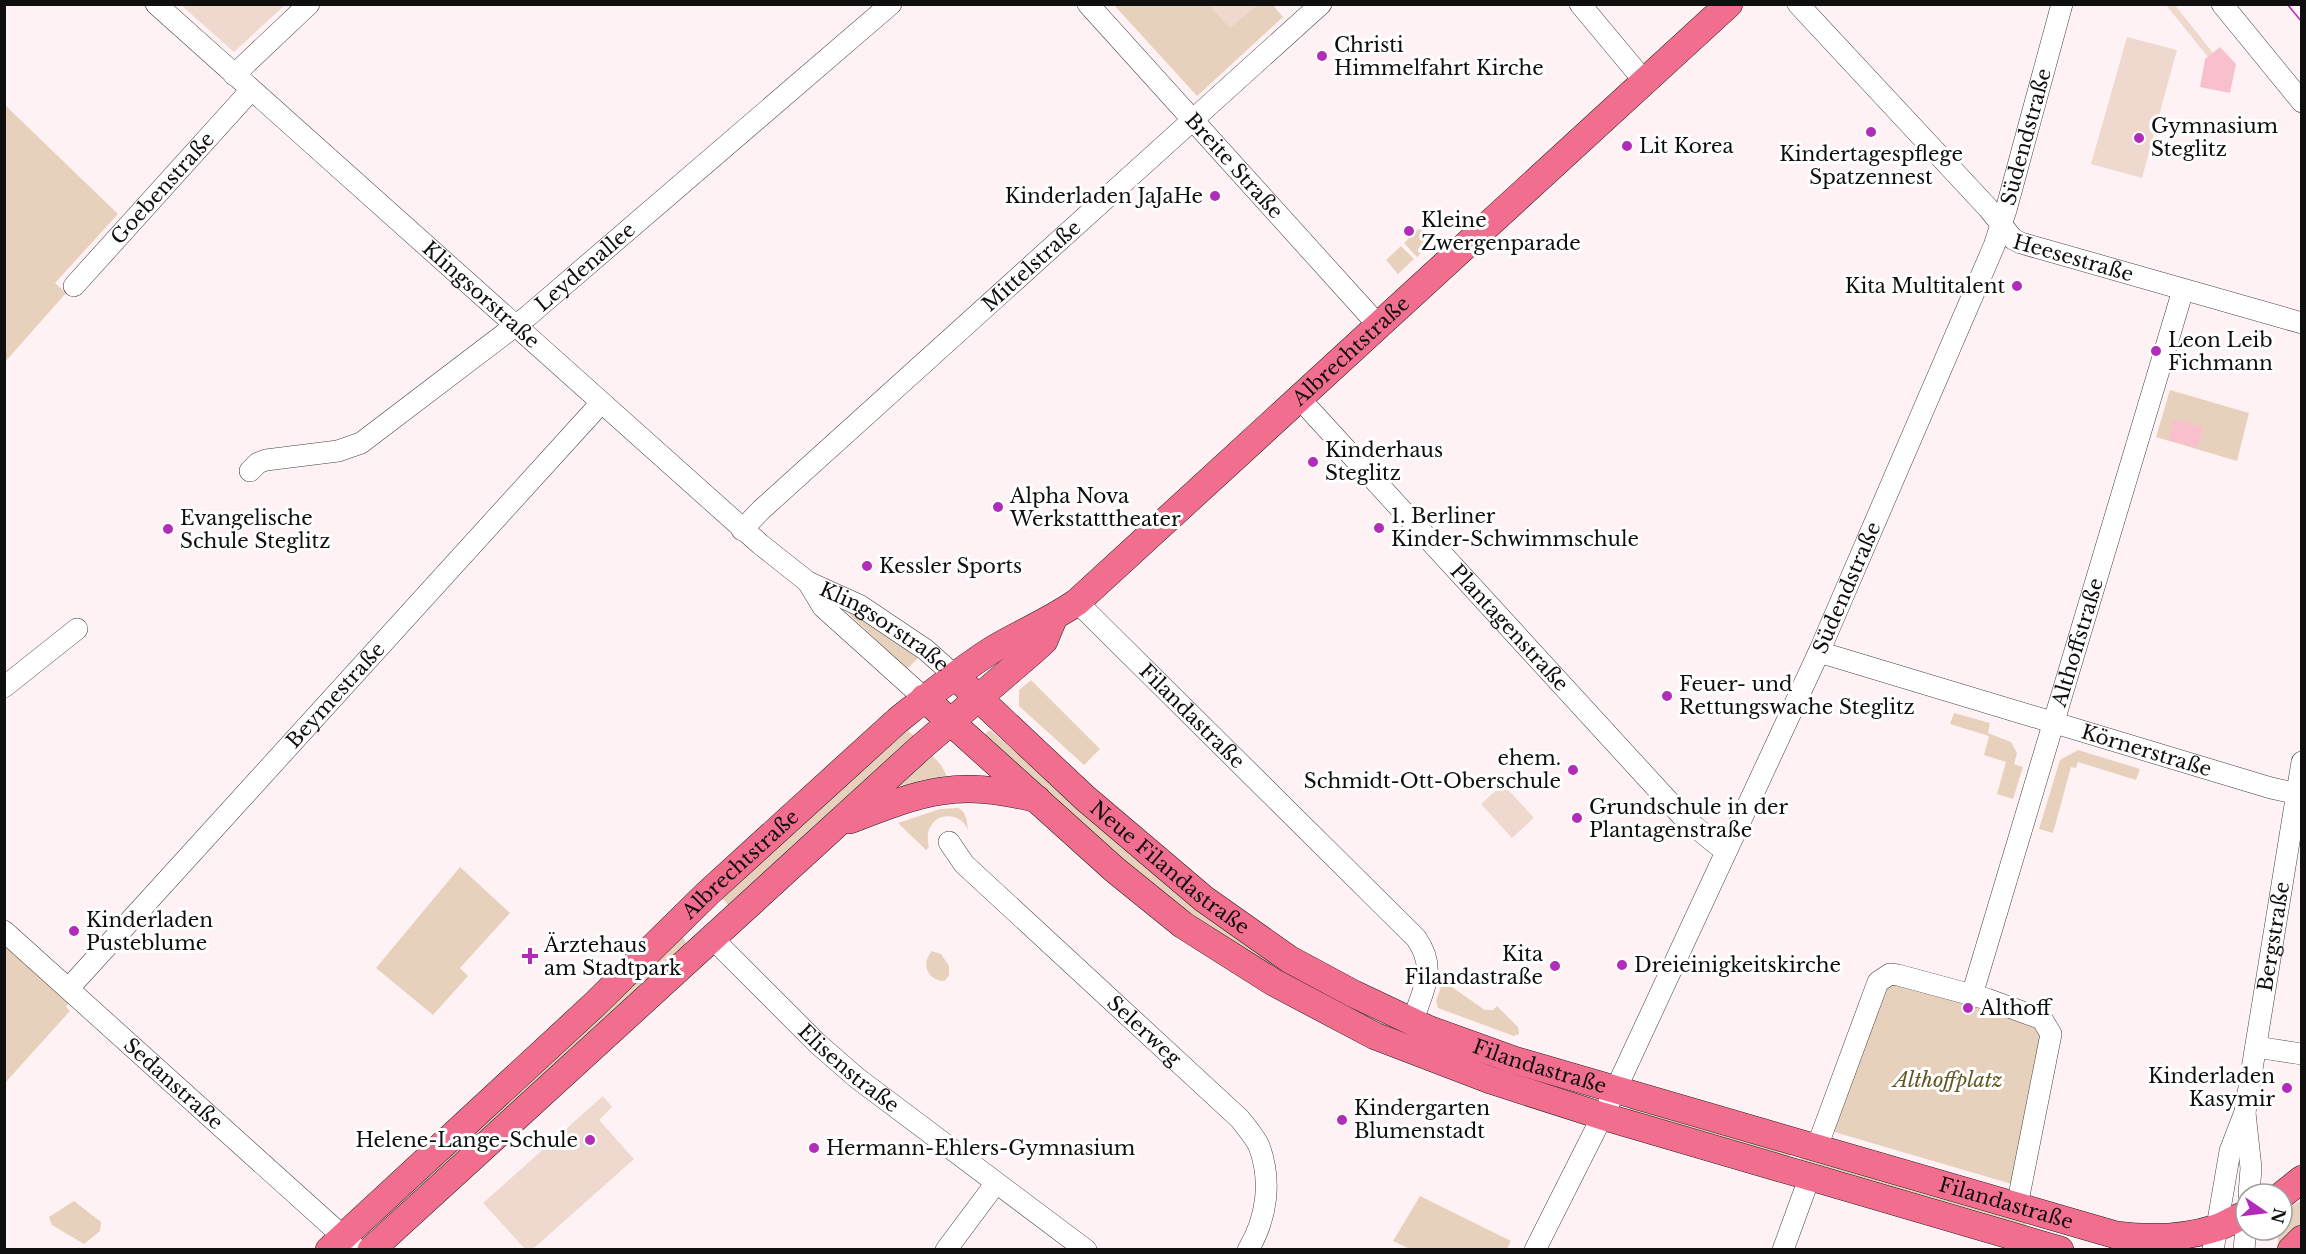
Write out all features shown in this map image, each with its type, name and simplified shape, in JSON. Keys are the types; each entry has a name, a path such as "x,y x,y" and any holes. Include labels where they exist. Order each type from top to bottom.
{"main road":[{"name":"Albrechtstraße","path":"343,1245 586,1013 676,923 924,698 990,651 1054,618 1077,602 1729,4"},
{"name":"Albrechtstraße","path":"371,1250 833,827 1044,641 1054,618"},
{"name":"Neue Filandastraße","path":"955,676 1085,798 1204,899 1289,959 1412,1022"},
{"name":"Neue Filandastraße","path":"924,698 1115,870 1184,925 1283,988 1375,1036"},
{"path":"833,827 897,801 944,789 971,788 1013,793 1038,799"},
{"path":"676,923 707,942"},
{"name":"Filandastraße","path":"1412,1022 1514,1060 1615,1091 1817,1147 2116,1235 2144,1238 2162,1243 2215,1239 2234,1224"},
{"name":"Filandastraße","path":"1375,1036 1490,1080 1602,1116 1810,1176 2008,1242 2060,1250"},
{"path":"2291,1250 2301,1239"}],"street":[{"name":"Klingsorstraße","path":"156,4 742,530 808,582 859,605 926,650 955,676"},
{"path":"234,75 309,4"},
{"name":"Leydenallee","path":"250,471 258,463 266,460 338,451 361,443 515,326 891,4"},
{"name":"Breite Straße","path":"1088,4 1379,326"},
{"name":"Mittelstraße","path":"742,530 786,487 1321,4"},
{"path":"1580,4 1645,82"},
{"name":"Heesestraße","path":"1798,4 2013,239 2020,243 2301,323"},
{"name":"Südendstraße","path":"1535,1250 1615,1091 1819,652 2001,225 2062,4"},
{"path":"2222,4 2301,102"},
{"name":"Goebenstraße","path":"74,286 251,90"},
{"name":"Althoffstraße","path":"1972,995 2183,290"},
{"name":"Plantagenstraße","path":"1300,399 1684,818 1725,851"},
{"name":"Beymestraße","path":"69,988 602,403"},
{"name":"Klingsorstraße","path":"808,582 823,607 924,698"},
{"name":"Filandastraße","path":"1077,602 1416,938 1425,953 1429,968 1412,1022"},
{"path":"4,687 77,629"},
{"name":"Körnerstraße","path":"1819,652 2299,794"},
{"name":"Bergstraße","path":"2215,1239 2230,1151 2245,1112 2299,794 2301,762"},
{"name":"Selerweg","path":"949,842 963,864 1240,1119 1258,1144 1266,1172 1267,1200 1260,1225 1248,1250"},
{"name":"Sedanstraße","path":"4,931 69,988 343,1245"},
{"name":"Elisenstraße","path":"707,942 857,1078 1086,1250"},
{"path":"1817,1147 1878,982 1890,974 1898,975 1972,995 2034,1014 2042,1019 2051,1034 2017,1206"},
{"path":"2256,1047 2301,1054"},
{"name":"Bergstraße","path":"2245,1112 2251,1168 2250,1182"},
{"path":"1783,1250 1810,1176"},
{"path":"946,1250 996,1184"}],"green space":[{"path":"1114,5 1273,5 1283,17 1197,96"},
{"path":"5,105 118,214 55,283 66,293 5,362"},
{"path":"1420,228 1432,242 1417,257 1404,243"},
{"path":"1401,246 1414,259 1398,274 1386,260"},
{"path":"2170,390 2249,413 2237,461 2156,437"},
{"path":"832,598 920,656 907,669 846,611 832,602"},
{"path":"1031,680 1100,749 1084,765 1019,706 1019,690"},
{"path":"1954,713 1990,723 1988,733 2011,742 2017,753 2014,764 2023,767 2013,799 1997,794 2006,762 1984,755 1989,736 1950,724"},
{"path":"906,729 914,736 729,906 721,897"},
{"path":"990,730 1087,813 1395,1022 1417,1042 1392,1032 1243,951 1157,890 983,736"},
{"path":"2078,750 2140,769 2136,780 2078,762 2076,768 2071,767 2053,833 2039,829 2060,760"},
{"path":"931,754 941,765 949,780 892,790"},
{"path":"958,808 965,815 968,830 963,822 956,818 948,816 939,818 932,824 929,831 929,847 926,850 898,823 940,809"},
{"path":"460,867 510,913 460,968 468,976 433,1015 376,968"},
{"path":"682,936 687,944 383,1224 378,1218"},
{"path":"4,943 70,1002 66,1007 70,1011 5,1083"},
{"path":"932,951 941,954 949,966 949,975 945,981 934,978 928,971 926,966 928,956"},
{"name":"Althoffplatz","path":"1889,980 2035,1021 2041,1030 2015,1185 1831,1131"},
{"path":"1443,981 1485,1010 1493,1010 1497,1006 1518,1027 1519,1034 1514,1036 1438,1008 1436,1001"},
{"path":"1630,1105 1791,1153 1788,1159 1628,1112"},
{"path":"1802,1154 2027,1222 2025,1226 1800,1162"},
{"path":"1420,1196 1511,1241 1507,1249 1410,1249 1393,1241"},
{"path":"2301,1200 2301,1225 2294,1232 2294,1205"},
{"path":"74,1201 101,1222 100,1231 84,1244 52,1225 49,1217"},
{"path":"2278,1242 2285,1242 2278,1249"}],"sand":[{"path":"2220,47 2236,64 2230,93 2200,87 2205,59"},
{"path":"2174,419 2203,427 2197,448 2168,440"}],"shaded area":[{"path":"181,5 285,5 234,52"},
{"path":"1209,5 1258,5 1230,28"},
{"path":"2166,5 2175,5 2213,53 2208,57"},
{"path":"2127,37 2177,50 2142,178 2091,164"},
{"path":"1503,784 1534,818 1512,838 1481,804"},
{"path":"603,1096 612,1107 599,1120 634,1159 533,1249 525,1249 483,1203"}],"tram line":[{"path":"2287,4 2302,22"},
{"path":"2299,4 2302,7"}],"place":[{"name":"Christi Himmelfahrt Kirche","path":"1322,56"},
{"name":"Kindertagespflege Spatzennest","path":"1871,132"},
{"name":"Gymnasium Steglitz","path":"2139,138"},
{"name":"Lit Korea","path":"1627,146"},
{"name":"Kinderladen JaJaHe","path":"1215,196"},
{"name":"Kleine Zwergenparade","path":"1409,231"},
{"name":"Kita Multitalent","path":"2017,286"},
{"name":"Leon Leib Fichmann","path":"2156,351"},
{"name":"Kinderhaus Steglitz","path":"1313,462"},
{"name":"Alpha Nova Werkstatttheater","path":"998,507"},
{"name":"1. Berliner Kinder-Schwimmschule","path":"1379,528"},
{"name":"Evangelische Schule Steglitz","path":"168,529"},
{"name":"Kessler Sports","path":"867,566"},
{"name":"Feuer- und Rettungswache Steglitz","path":"1667,696"},
{"name":"ehem. Schmidt-Ott-Oberschule","path":"1573,770"},
{"name":"Grundschule in der Plantagenstraße","path":"1577,818"},
{"name":"Kinderladen Pusteblume","path":"74,931"},
{"name":"Ärztehaus am Stadtpark","path":"530,956"},
{"name":"Dreieinigkeitskirche","path":"1622,965"},
{"name":"Kita Filandastraße","path":"1555,966"},
{"name":"Althoff","path":"1968,1008"},
{"name":"Kinderladen Kasymir","path":"2287,1088"},
{"name":"Kindergarten Blumenstadt","path":"1342,1120"},
{"name":"Helene-Lange-Schule","path":"590,1140"},
{"name":"Hermann-Ehlers-Gymnasium","path":"814,1148"}]}
